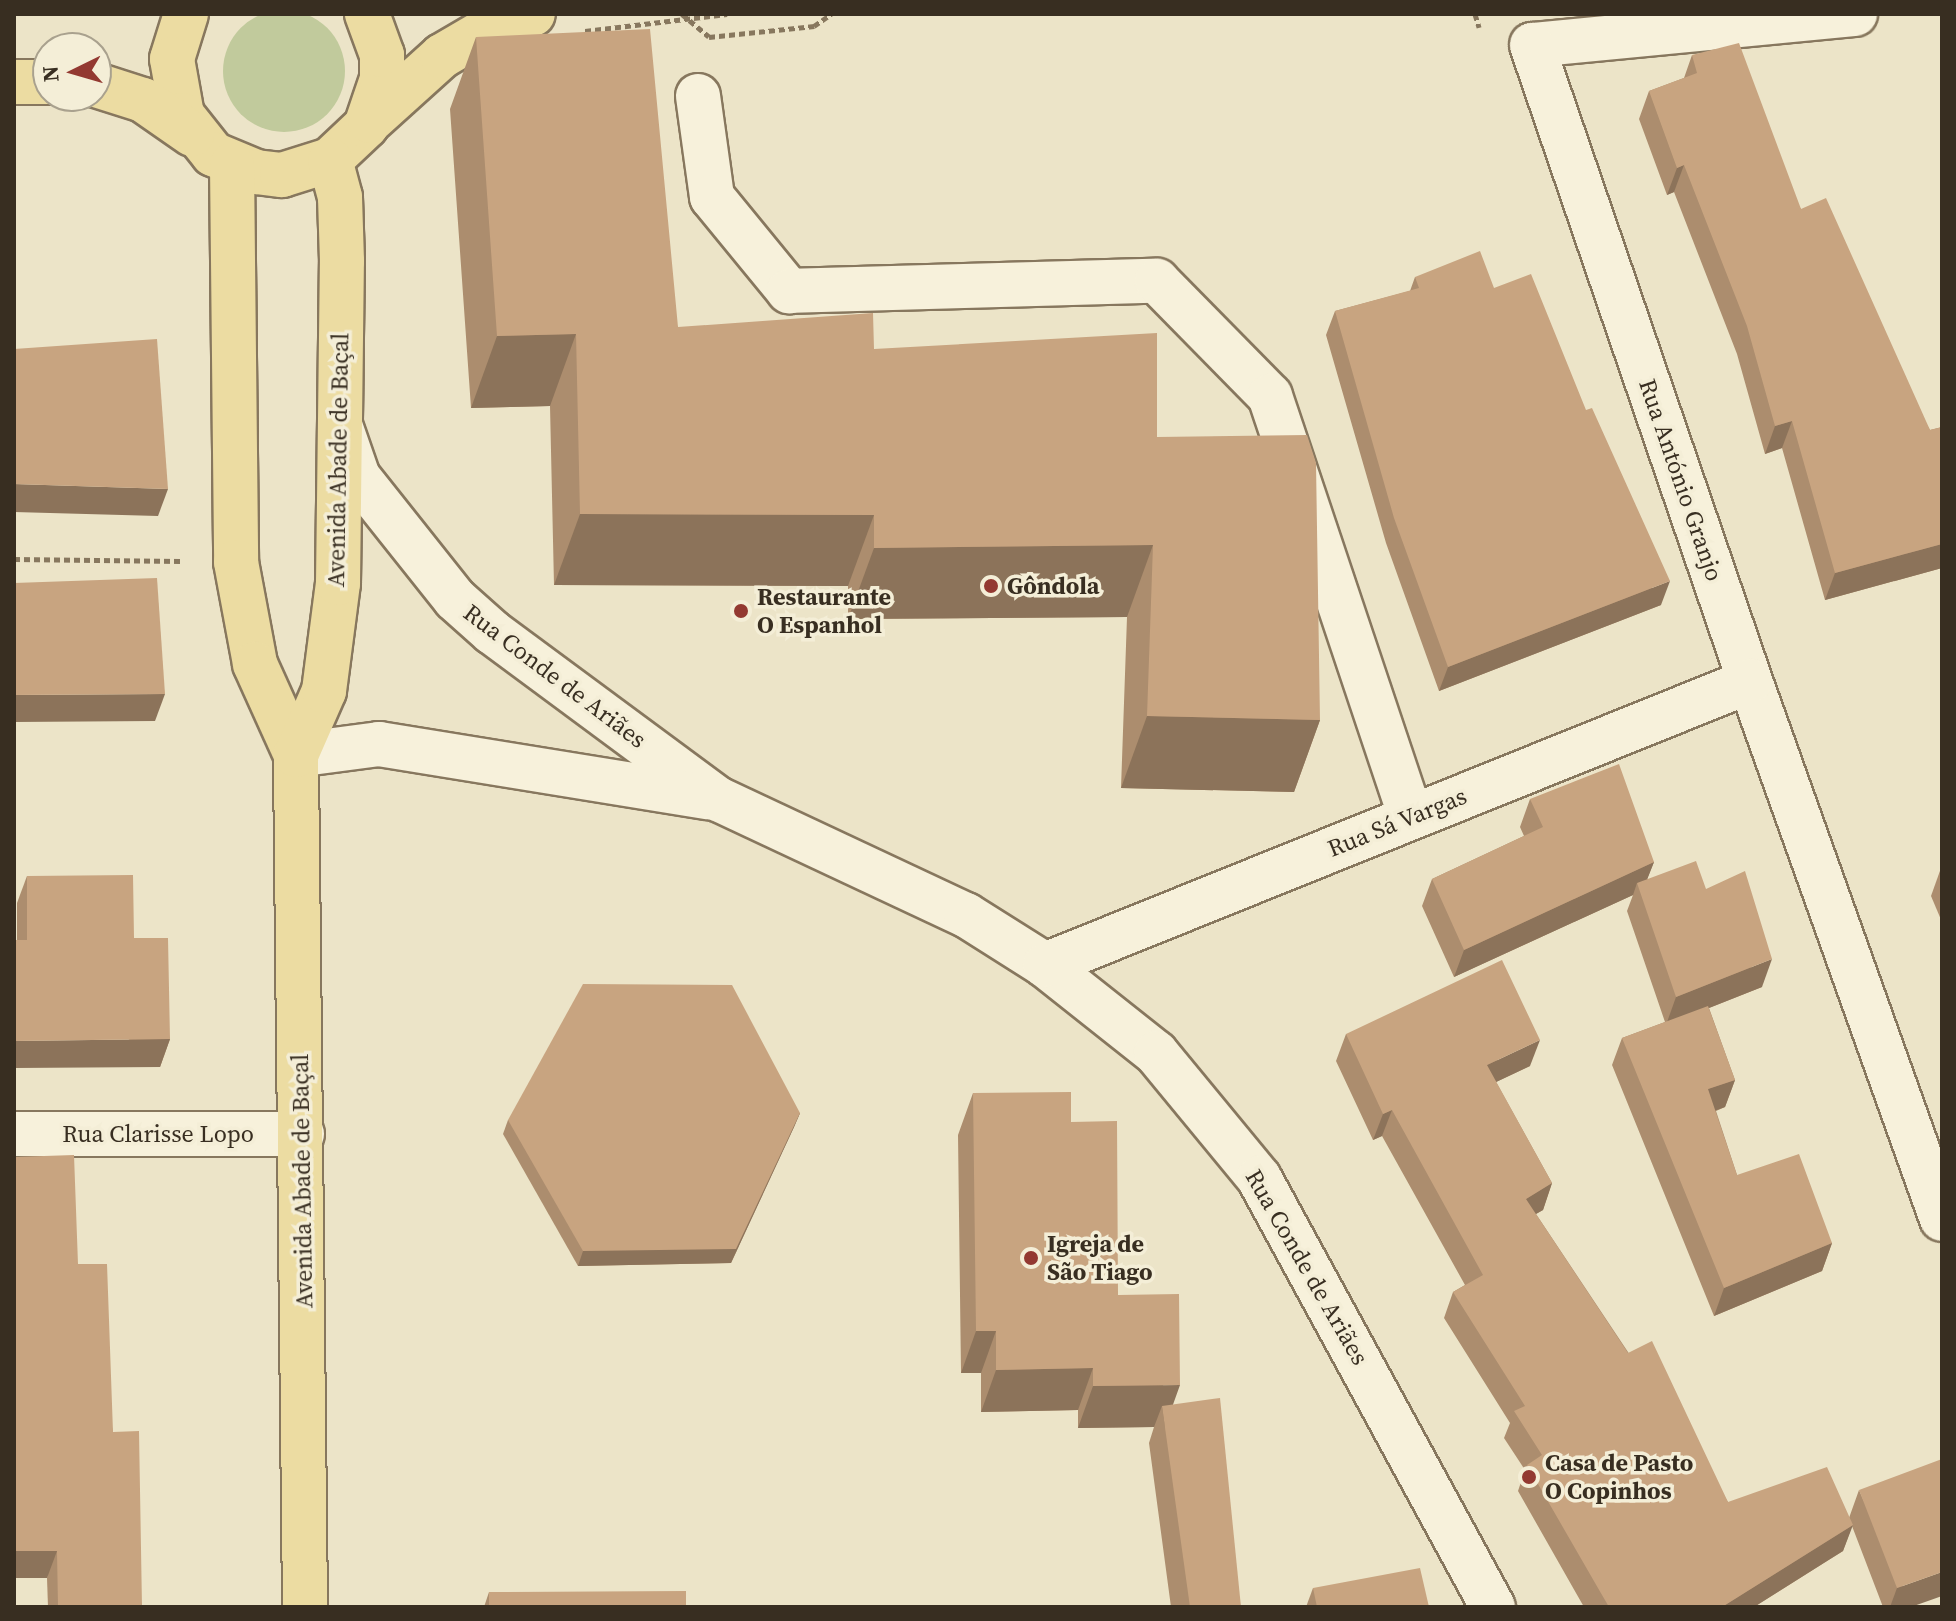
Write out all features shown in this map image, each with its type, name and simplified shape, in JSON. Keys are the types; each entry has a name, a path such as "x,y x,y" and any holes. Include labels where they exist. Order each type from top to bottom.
{"main road":[{"path":"186,14 172,59 173,88 198,138"},
{"path":"366,126 382,79 382,55 367,14"},
{"path":"112,90 143,100 232,165 282,175 330,160 442,56 490,28 533,14"},
{"name":"Avenida Abade de Baçal","path":"296,755 324,691 334,631 342,261 340,197 330,160"},
{"name":"Avenida Abade de Baçal","path":"232,165 236,562 255,664 296,755 305,1607"}],"street":[{"name":"Rua António Granjo","path":"1855,14 1530,24 1750,681 1942,1219"},
{"path":"698,96 712,197 789,291 1157,281 1270,396 1411,817"},
{"name":"Rua Conde de Ariães","path":"337,415 358,477 455,599 718,799 966,915 1045,965 1156,1053 1259,1178 1493,1607"},
{"name":"Rua Sá Vargas","path":"1045,965 1750,681"},
{"name":"Rua Conde de Ariães","path":"296,755 379,744 718,799"},
{"name":"Rua Clarisse Lopo","path":"14,1134 302,1134"}],"path":[{"path":"577,33 684,16 727,14"},
{"path":"684,16 709,37 814,26 831,14"},
{"path":"14,559 236,562"}],"green space":[{"path":"284,10 307,15 327,28 340,48 345,71 340,94 327,114 307,127 284,132 261,127 241,114 228,94 223,71 228,48 241,28 261,15"}],"building":[{"path":"650,29 678,327 873,313 874,349 1157,333 1157,437 1307,435 1316,463 1320,720 1147,716 1153,545 874,548 874,515 580,514 576,334 497,336 476,37"},
{"path":"1739,43 1801,209 1826,198 1930,430 1942,427 1942,544 1835,573 1792,421 1775,426 1747,326 1684,165 1677,168 1649,91 1697,73 1692,55"},
{"path":"1480,251 1494,288 1531,274 1586,410 1592,408 1670,581 1448,667 1394,518 1335,311 1419,288 1415,277"},
{"path":"157,339 168,489 14,484 14,349"},
{"path":"157,578 165,694 14,695 14,583"},
{"path":"1619,764 1654,862 1464,950 1432,879 1543,827 1530,799"},
{"path":"1696,861 1706,889 1745,871 1772,959 1676,997 1637,883"},
{"path":"133,875 134,938 168,938 170,1039 14,1041 14,940 27,940 27,876"},
{"path":"1502,960 1540,1040 1487,1065 1552,1183 1526,1199 1628,1353 1652,1341 1728,1502 1827,1467 1853,1525 1722,1607 1609,1607 1527,1465 1542,1455 1514,1411 1525,1406 1453,1292 1483,1275 1392,1110 1383,1114 1346,1034"},
{"path":"583,984 732,985 800,1113 736,1249 583,1251 508,1120"},
{"path":"1708,1006 1735,1080 1708,1089 1737,1175 1799,1154 1832,1243 1724,1288 1622,1038"},
{"path":"1071,1092 1071,1122 1117,1121 1118,1295 1179,1294 1180,1385 1093,1386 1093,1368 996,1370 996,1331 976,1331 973,1093"},
{"path":"74,1155 78,1264 107,1264 113,1432 139,1431 142,1607 58,1607 57,1551 14,1551 14,1157"},
{"path":"1220,1398 1241,1607 1190,1607 1162,1406"},
{"path":"1942,1459 1942,1572 1897,1588 1859,1490"},
{"path":"1420,1568 1429,1607 1317,1607 1313,1588"},
{"path":"686,1591 686,1607 489,1607 489,1592"}],"place":[{"name":"Gôndola","path":"991,586"},
{"name":"Restaurante O Espanhol","path":"741,611"},
{"name":"Igreja de São Tiago","path":"1031,1258"},
{"name":"Casa de Pasto O Copinhos","path":"1529,1477"}]}
